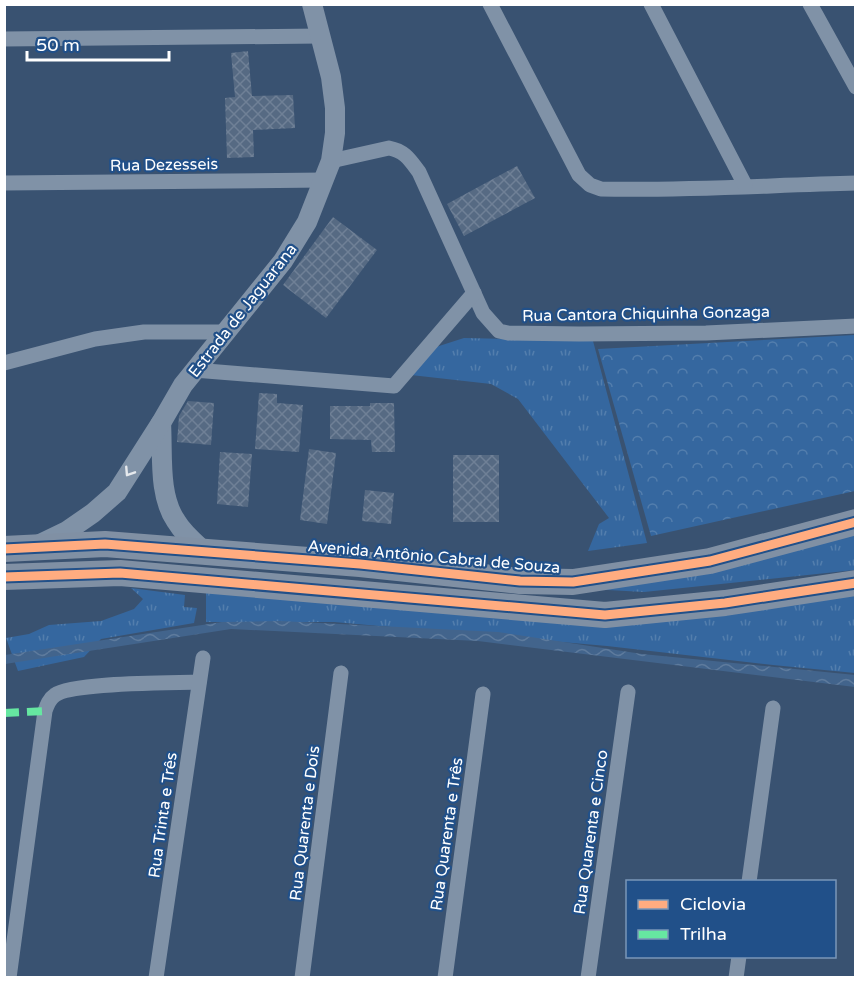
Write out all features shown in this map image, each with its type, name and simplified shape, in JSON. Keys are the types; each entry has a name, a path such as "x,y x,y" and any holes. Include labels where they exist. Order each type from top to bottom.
{"highway":[{"name":"Avenida Antônio Cabral de Souza","path":"4,549 105,544 360,564 520,581 573,582 710,561 855,522"},
{"path":"4,577 120,573 605,615 725,603 855,583"}],"street":[{"name":"Estrada de Jaguarana","path":"33,547 67,531 117,492 183,385 295,243 325,180 331,161 335,133 331,77 312,4"},
{"path":"490,4 579,175 590,185 601,189 678,190 745,185 855,183"},
{"path":"651,4 745,185"},
{"path":"810,4 855,87"},
{"path":"4,39 321,36"},
{"name":"Rua Cantora Chiquinha Gonzaga","path":"331,161 389,148 406,154 419,172 474,293 490,323 499,331 508,333 706,333 855,326"},
{"name":"Rua Dezesseis","path":"4,183 325,180"},
{"path":"195,370 394,387 474,293"},
{"path":"4,363 95,339 144,332 226,332"},
{"path":"161,423 166,499 174,519 185,534 205,552"},
{"name":"Rua Trinta e Três","path":"156,978 203,657"},
{"name":"Rua Quarenta e Dois","path":"302,978 341,673"},
{"path":"9,978 45,711 49,702 56,694 84,687 200,682"},
{"name":"Rua Quarenta e Cinco","path":"588,978 628,692"},
{"name":"Rua Quarenta e Três","path":"445,978 483,694"},
{"path":"749,880 773,708"},
{"path":"736,978 739,958"}],"green space":[{"path":"855,335 855,491 651,536 598,349"},
{"path":"464,338 593,341 647,543 588,551 599,524 609,518 518,399 491,384 411,375 436,347"},
{"path":"855,520 855,570 644,592 590,589"},
{"path":"131,588 185,595 184,607 197,608 194,623 101,639 84,657 18,671 6,638 29,634 49,625 101,621 134,609 143,599"},
{"path":"206,588 602,621 855,588 855,673 607,646 334,622 206,622"}],"water":[{"path":"280,621 498,632 642,654 855,675 855,687 478,641 231,629 5,664 5,655 222,622"}],"building":[{"path":"248,51 252,96 293,95 295,128 253,130 254,157 227,158 225,98 235,97 231,53"},
{"path":"517,166 535,198 464,236 447,204"},
{"path":"333,217 377,250 326,318 283,285"},
{"path":"259,393 277,394 277,403 303,405 299,452 255,449"},
{"path":"188,401 214,403 211,445 177,442 179,416"},
{"path":"370,403 394,403 395,452 372,452 371,440 330,439 330,406 370,406"},
{"path":"309,449 336,453 327,524 300,520"},
{"path":"220,452 252,454 248,507 217,504"},
{"path":"453,455 499,455 499,522 453,522"},
{"path":"365,490 394,493 391,524 362,521"}],"marked path":[{"path":"4,713 45,711"}],"cycle path":[{"path":"4,549 105,544 360,564 520,581 573,582 710,561 856,522"},
{"path":"4,577 120,573 605,615 725,603 856,583"}]}
